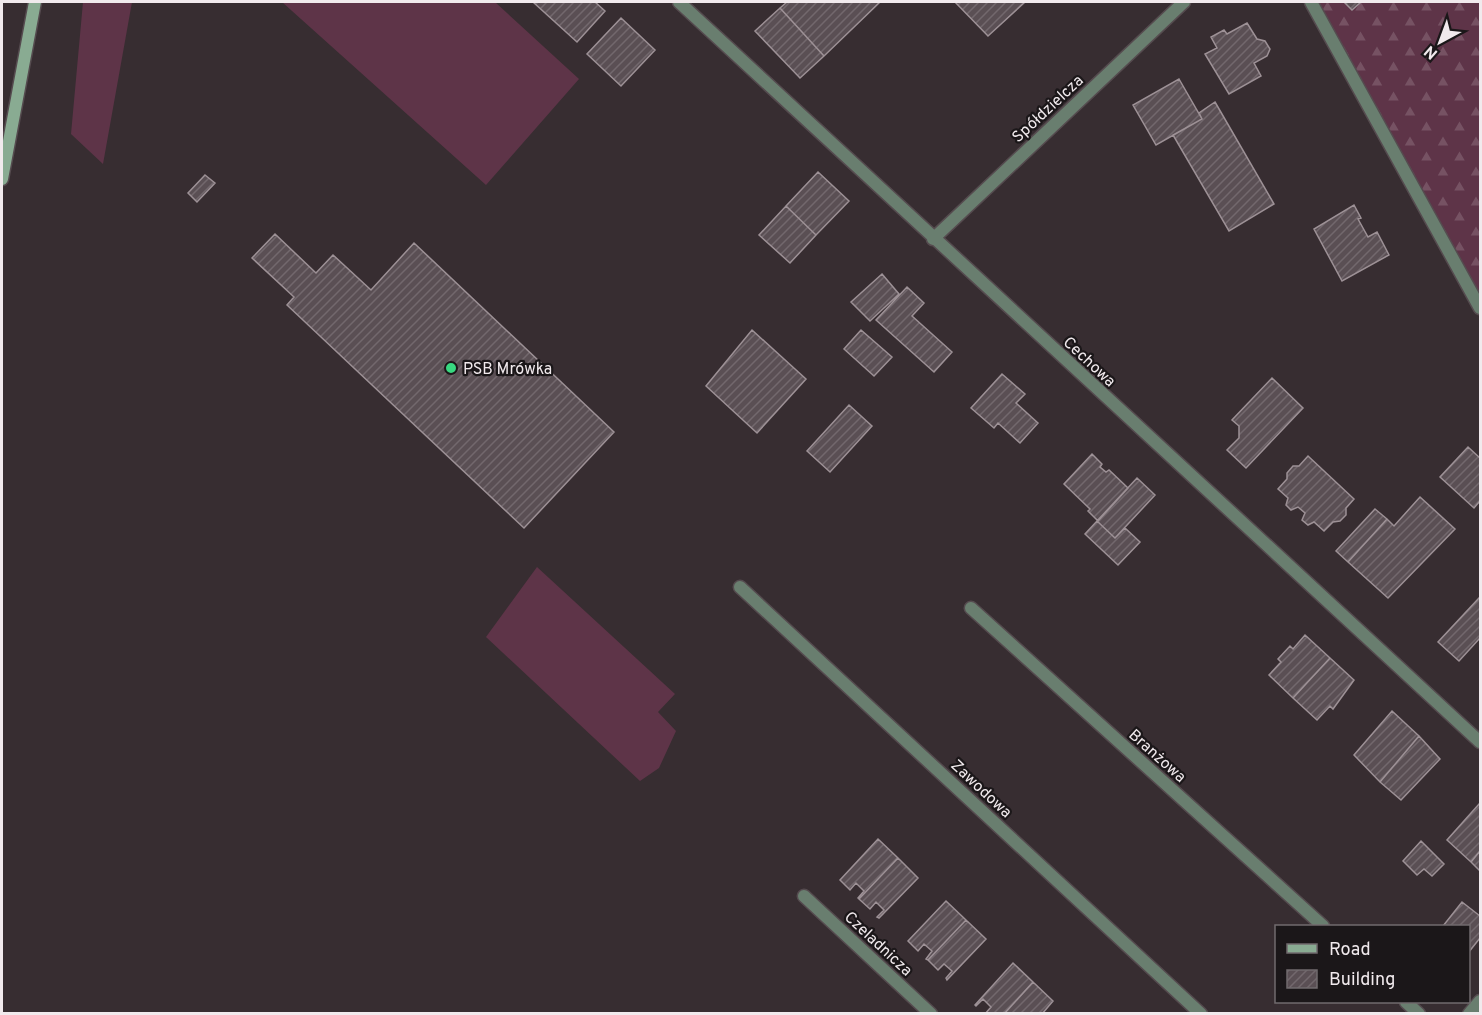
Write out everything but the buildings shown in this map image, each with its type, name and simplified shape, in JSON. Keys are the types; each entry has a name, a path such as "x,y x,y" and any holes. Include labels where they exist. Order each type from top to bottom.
{"main road":[{"path":"2,179 35,2"}],"street":[{"name":"Cechowa","path":"678,2 1480,742"},
{"name":"Spółdzielcza","path":"933,239 1184,2"},
{"path":"1311,2 1480,308"},
{"name":"Zawodowa","path":"740,587 1201,1014"},
{"name":"Branżowa","path":"971,608 1321,925"},
{"name":"Czeladnicza","path":"804,896 931,1014"},
{"path":"1469,1014 1480,1001"},
{"path":"1407,1003 1419,1014"}],"green space":[{"path":"83,2 132,2 103,164 71,134"},
{"path":"282,2 495,2 579,79 486,185"},
{"path":"1311,2 1480,2 1480,308"},
{"path":"537,567 675,694 658,712 676,731 659,768 640,781 486,637"}],"place":[{"name":"PSB Mrówka","path":"451,368"}]}
